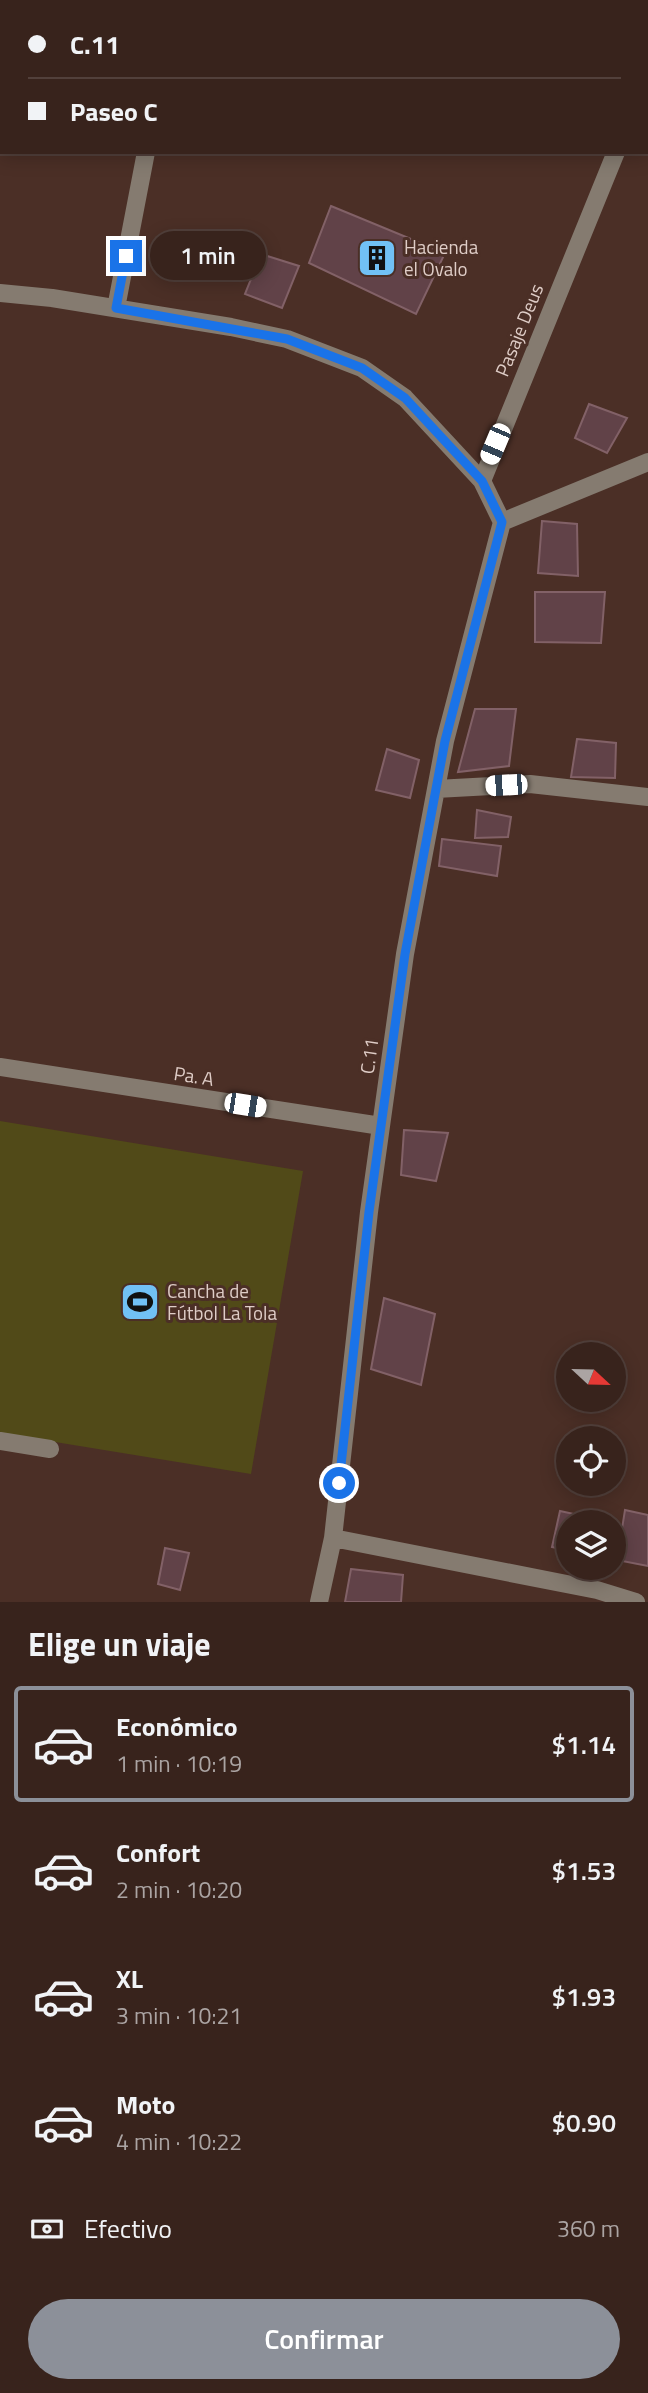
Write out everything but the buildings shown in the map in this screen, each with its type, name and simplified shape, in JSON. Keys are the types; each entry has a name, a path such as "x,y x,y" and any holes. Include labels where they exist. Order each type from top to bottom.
{"street":[{"path":"116,308 146,154"},
{"name":"Pasaje Deus","path":"482,481 614,154"},
{"path":"0,293 116,308 287,339 362,368 405,398 482,481 502,522 648,462"},
{"name":"C.11","path":"320,1602 332,1538 381,1126 405,954 436,789 502,522"},
{"path":"436,789 530,784 648,797"},
{"name":"Pa. A","path":"0,1067 381,1126"},
{"path":"0,1441 50,1449"},
{"path":"332,1538 597,1590 636,1602"}],"shaded area":[{"name":"Cancha de Fútbol La Tola","path":"0,1121 303,1171 251,1474 0,1433"}],"place":[{"name":"Hacienda el Ovalo","path":"377,258"},
{"name":"Cancha de Fútbol La Tola","path":"140,1302"}],"route":[{"path":"126,256 116,308 287,339 362,368 386,383 423,416 482,481 502,522 445,741 405,954 369,1212 339,1483"}]}
